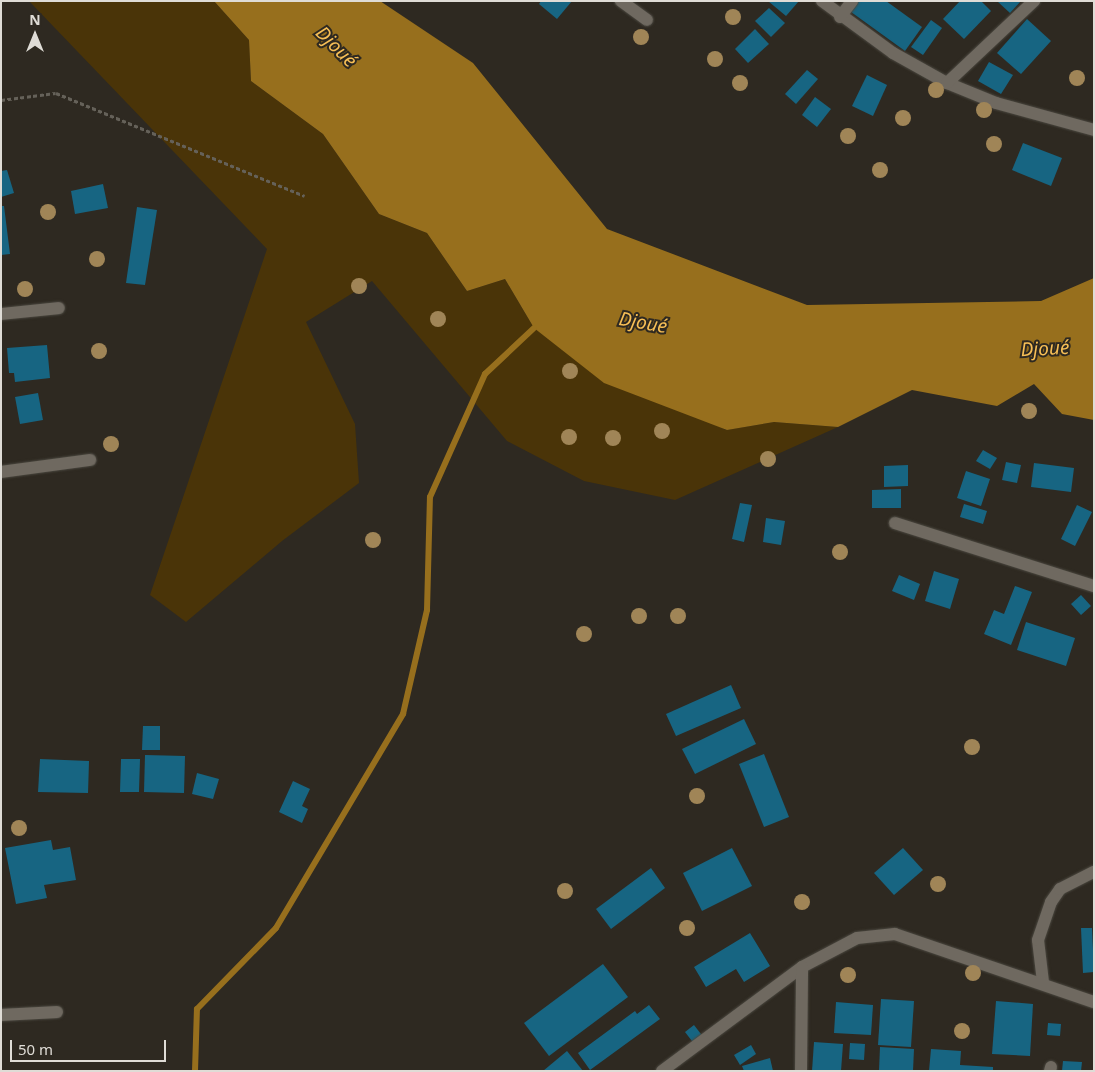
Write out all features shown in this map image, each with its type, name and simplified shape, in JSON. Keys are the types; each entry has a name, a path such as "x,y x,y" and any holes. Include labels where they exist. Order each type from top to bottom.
{"street":[{"path":"621,1 647,20"},
{"path":"822,1 840,17 893,53 947,83 996,104 1094,130"},
{"path":"840,17 852,1"},
{"path":"947,83 1034,1"},
{"path":"1,314 59,308"},
{"path":"1,472 90,460"},
{"path":"895,523 1094,586"},
{"path":"1043,982 1038,940 1051,902 1060,889 1094,872"},
{"path":"662,1071 802,967 857,938 894,934 1043,982 1094,1002"},
{"path":"802,967 802,1071"},
{"path":"1,1014 57,1012"}],"path":[{"path":"1,100 56,93 305,196"}],"shaded area":[{"path":"29,1 214,1 249,40 251,81 323,134 379,214 427,233 467,291 505,279 534,328 726,430 774,422 838,427 675,500 584,481 507,441 372,281 306,322 355,424 359,483 282,541 186,622 150,595 267,249"}],"water":[{"name":"Djoué","path":"214,1 380,1 473,63 607,229 807,305 1041,301 1094,278 1094,420 1062,414 1034,384 997,406 912,390 838,427 774,422 727,430 604,383 534,328 505,279 467,291 427,233 379,214 323,134 251,81 249,40"}],"building":[{"path":"541,1 572,1 557,19 539,4"},
{"path":"768,1 799,1 786,16"},
{"path":"858,1 886,1 922,27 905,51 851,12"},
{"path":"960,1 981,1 991,11 964,39 943,19"},
{"path":"997,1 1021,1 1010,13"},
{"path":"769,8 785,23 771,37 755,21"},
{"path":"1027,19 1051,41 1021,74 997,53"},
{"path":"931,20 942,28 923,55 911,47"},
{"path":"755,29 769,44 748,63 735,49"},
{"path":"989,62 1013,75 1001,94 978,81"},
{"path":"807,70 818,79 796,104 785,94"},
{"path":"867,75 887,85 873,116 852,106"},
{"path":"815,97 831,109 817,127 802,115"},
{"path":"1023,143 1062,158 1051,186 1012,170"},
{"path":"7,170 14,193 1,197 1,171"},
{"path":"103,184 108,208 75,214 71,191"},
{"path":"1,206 4,206 10,254 1,255"},
{"path":"137,207 157,210 145,285 126,283"},
{"path":"47,345 50,378 15,382 14,373 9,373 7,348"},
{"path":"38,393 43,420 20,424 15,397"},
{"path":"983,450 997,458 990,469 976,461"},
{"path":"1006,462 1021,465 1017,483 1002,480"},
{"path":"1034,463 1074,468 1071,492 1031,487"},
{"path":"908,465 908,486 884,487 884,466"},
{"path":"966,471 990,479 981,506 957,498"},
{"path":"901,489 901,508 872,508 872,490"},
{"path":"740,503 752,505 744,542 732,539"},
{"path":"964,504 987,511 983,524 960,517"},
{"path":"1077,505 1092,512 1075,546 1061,539"},
{"path":"766,518 785,521 781,545 763,542"},
{"path":"934,571 959,579 950,609 925,601"},
{"path":"899,575 920,584 914,600 892,591"},
{"path":"1015,586 1032,592 1011,645 984,634 994,610 1004,614"},
{"path":"1081,595 1091,606 1081,615 1071,604"},
{"path":"1026,622 1075,638 1066,666 1017,650"},
{"path":"731,685 741,708 676,736 666,714"},
{"path":"744,719 756,744 695,774 682,749"},
{"path":"143,726 160,726 160,750 142,750"},
{"path":"764,754 789,817 764,827 739,764"},
{"path":"145,755 185,756 184,793 144,792"},
{"path":"40,759 89,761 88,793 38,792"},
{"path":"121,759 140,759 139,792 120,792"},
{"path":"197,773 219,779 213,799 192,794"},
{"path":"293,781 310,789 302,806 308,809 302,823 279,812"},
{"path":"51,840 53,850 70,847 76,880 44,885 47,898 16,904 5,848"},
{"path":"732,848 752,886 702,911 683,873"},
{"path":"903,848 923,870 894,895 874,873"},
{"path":"651,868 665,888 611,929 596,909"},
{"path":"1081,928 1092,928 1094,972 1083,973"},
{"path":"750,933 770,966 744,982 736,969 706,987 694,967"},
{"path":"603,964 628,997 549,1056 524,1023"},
{"path":"881,999 914,1001 911,1047 878,1045"},
{"path":"996,1001 1033,1004 1030,1056 992,1054"},
{"path":"836,1002 873,1005 871,1035 834,1033"},
{"path":"649,1005 660,1019 590,1070 578,1053 635,1011 637,1014"},
{"path":"1048,1023 1061,1024 1060,1036 1047,1035"},
{"path":"694,1025 704,1038 695,1045 685,1032"},
{"path":"814,1042 843,1044 841,1071 812,1071"},
{"path":"850,1043 865,1044 864,1060 849,1059"},
{"path":"751,1045 756,1054 740,1065 734,1055"},
{"path":"880,1047 914,1049 913,1071 879,1071"},
{"path":"931,1049 961,1051 960,1065 993,1067 993,1071 929,1071"},
{"path":"567,1051 583,1071 543,1071"},
{"path":"770,1058 773,1071 744,1071 742,1066"},
{"path":"1063,1061 1082,1062 1081,1071 1062,1071"}],"waterway":[{"path":"195,1071 197,1009 276,928 403,714 427,610 430,497 485,374 534,328"}]}
